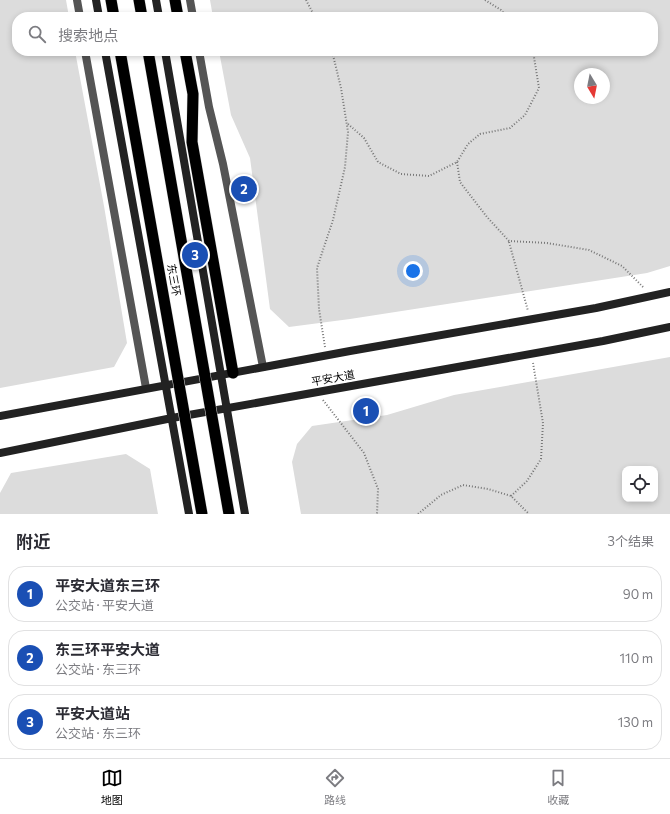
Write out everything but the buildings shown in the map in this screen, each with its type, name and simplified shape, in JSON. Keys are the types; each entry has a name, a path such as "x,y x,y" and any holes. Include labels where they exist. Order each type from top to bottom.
{"highway":[{"path":"111,0 113,12"},
{"path":"138,0 141,12"},
{"path":"175,0 177,12"},
{"name":"东三环","path":"121,56 202,514"},
{"name":"东三环","path":"149,56 229,514"},
{"path":"186,56 193,94 192,142 233,373"}],"main road":[{"path":"96,0 98,12"},
{"path":"156,0 159,12"},
{"path":"106,56 189,514"},
{"path":"166,56 245,514"},
{"name":"平安大道","path":"0,416 146,388 596,308 670,292"},
{"name":"平安大道","path":"0,453 172,418 603,341 670,326"}],"street":[{"path":"77,0 79,12"},
{"path":"190,0 192,12"},
{"path":"87,56 146,388"},
{"path":"200,56 209,108 223,164 263,367"}],"path":[{"path":"306,0 312,12"},
{"path":"485,0 503,12"},
{"path":"327,356 318,309 317,268 333,220 346,166 348,132 341,88 333,56"},
{"path":"347,123 364,138 378,162 401,174 429,176 457,162 468,144 480,134 510,128 525,114 539,88 534,56"},
{"path":"457,162 460,182 487,217 509,241 531,320"},
{"path":"509,241 547,244 589,250 622,266 652,296"},
{"path":"510,496 527,481 541,459 543,423 532,354"},
{"path":"317,392 364,453 378,489 377,514"},
{"path":"418,514 441,495 464,485 488,489 510,496 528,514"}],"shaded area":[{"path":"0,0 66,0 68,12 12,12 12,56 76,56 104,206 127,343 114,367 0,388"},
{"path":"210,0 670,0 670,266 647,273 289,327 270,309 250,158 231,115 220,56 658,56 658,12 212,12"},
{"path":"670,357 670,514 301,514 292,462 297,444 312,426 387,415 454,395"},
{"path":"126,454 150,469 158,514 0,514 0,493 11,473"}],"place":[{"name":"东三环平安大道","path":"244,189"},
{"name":"平安大道站","path":"195,255"},
{"name":"平安大道东三环","path":"366,411"}]}
